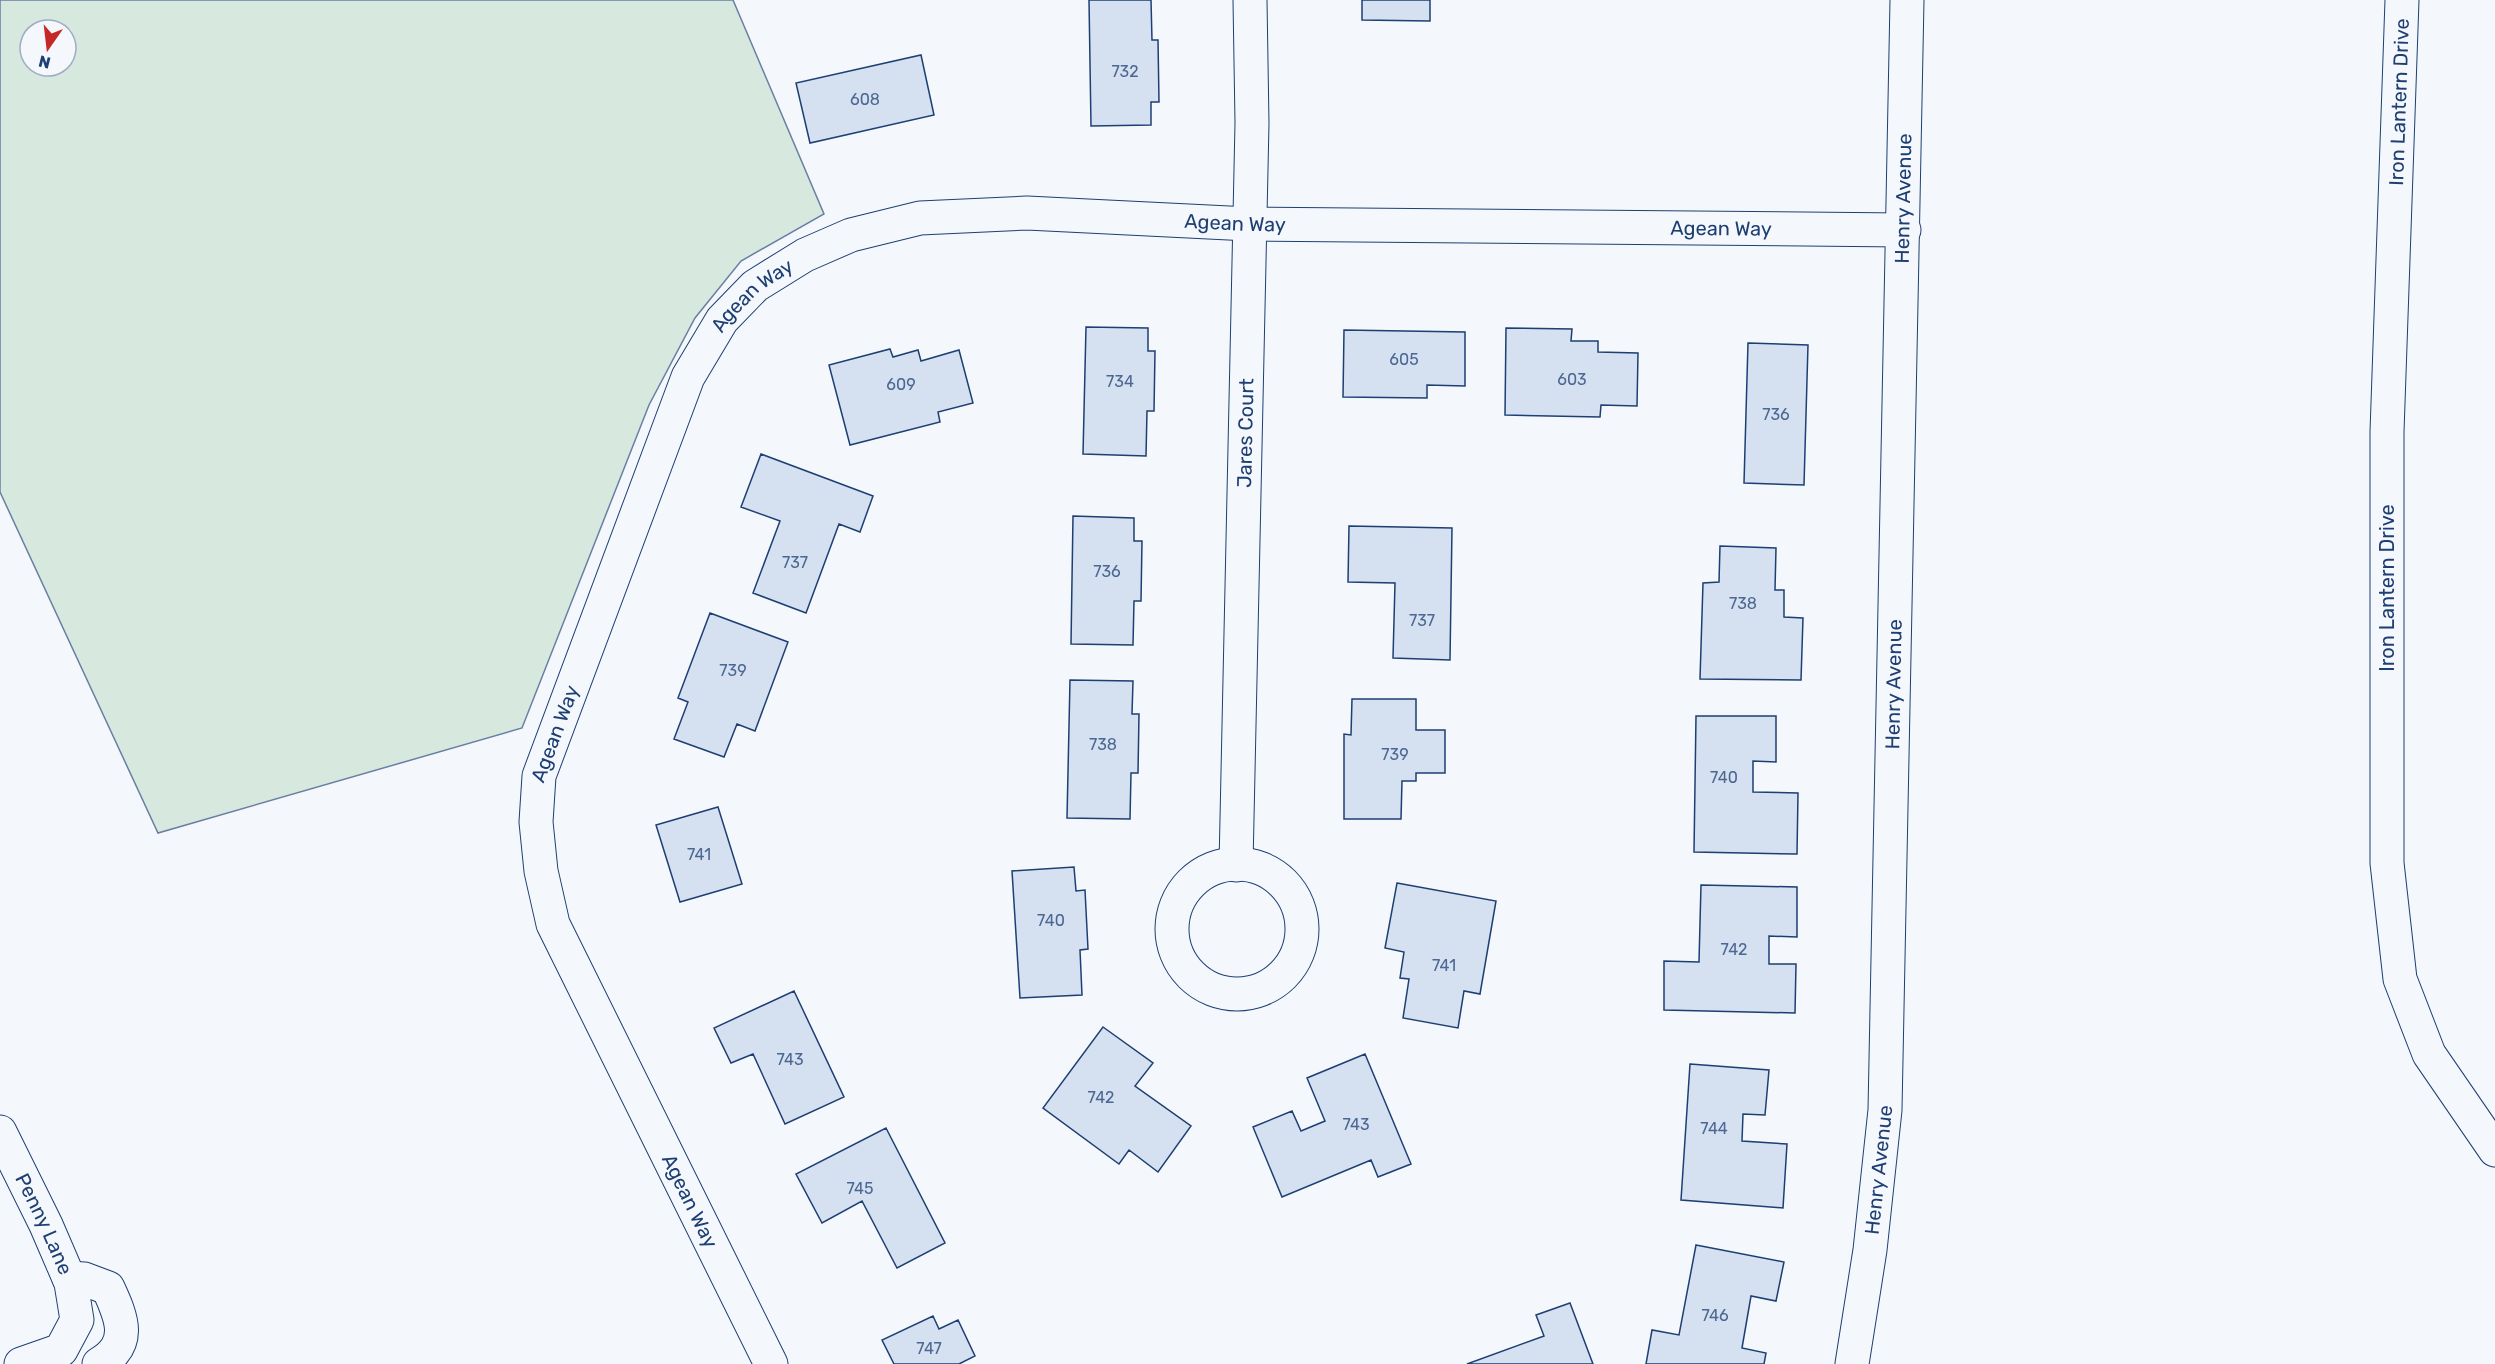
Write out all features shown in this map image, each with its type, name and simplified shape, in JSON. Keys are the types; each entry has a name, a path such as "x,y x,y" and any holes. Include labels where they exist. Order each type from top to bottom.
{"street":[{"name":"Jares Court","path":"1236,865 1252,123 1250,0"},
{"name":"Henry Avenue","path":"1852,1364 1870,1250 1885,1110 1907,0"},
{"name":"Iron Lantern Drive","path":"2402,0 2387,432 2387,863 2400,979 2429,1054 2495,1150"},
{"name":"Agean Way","path":"771,1364 553,924 541,871 536,822 539,776 688,377 722,320 755,286 805,255 851,235 920,218 1027,213 1250,224 1904,230"},
{"name":"Penny Lane","path":"0,1132 46,1225 69,1278 77,1320 61,1350 64,1359"},
{"path":"69,1278 84,1279 108,1288 118,1310 123,1331 113,1356 99,1364"},
{"path":"21,1364 64,1359"}],"shaded area":[{"path":"0,0 733,0 824,214 741,261 695,318 649,405 522,728 158,833 0,492"}],"building":[{"path":"1089,0 1151,0 1152,40 1158,40 1159,102 1151,102 1151,125 1091,126"},
{"path":"1362,0 1430,0 1430,21 1362,20"},
{"path":"921,55 934,115 810,143 796,83"},
{"path":"1086,327 1148,328 1148,351 1155,351 1154,411 1147,411 1146,456 1083,454"},
{"path":"1506,328 1572,329 1571,341 1598,341 1598,352 1638,353 1637,406 1601,405 1600,417 1505,415"},
{"path":"1344,330 1465,332 1465,386 1427,385 1427,398 1343,397"},
{"path":"1748,343 1808,345 1804,485 1744,483"},
{"path":"890,349 893,357 918,350 921,361 959,350 973,403 938,412 940,422 850,445 829,365"},
{"path":"761,454 873,496 860,532 839,524 806,613 753,593 780,521 741,507"},
{"path":"1073,516 1134,518 1134,541 1142,541 1141,601 1134,601 1133,645 1071,644"},
{"path":"1349,526 1452,528 1450,660 1393,658 1395,583 1348,582"},
{"path":"1720,546 1776,548 1775,590 1784,590 1784,617 1803,618 1801,680 1700,679 1703,583 1719,582"},
{"path":"710,613 788,642 755,731 737,724 724,757 674,739 688,702 678,698"},
{"path":"1070,680 1133,681 1132,714 1139,714 1138,773 1131,773 1130,819 1067,818"},
{"path":"1352,699 1416,699 1416,730 1445,730 1445,773 1416,773 1416,781 1402,781 1401,819 1344,819 1344,734 1351,735"},
{"path":"1696,716 1776,716 1776,762 1753,761 1753,792 1798,793 1797,854 1694,852"},
{"path":"718,807 742,884 680,902 656,825"},
{"path":"1074,867 1076,891 1085,890 1088,949 1080,950 1082,995 1020,998 1012,871"},
{"path":"1397,883 1496,901 1480,994 1464,991 1458,1028 1403,1018 1409,979 1400,978 1404,952 1385,948"},
{"path":"1701,885 1797,887 1797,937 1769,936 1769,964 1796,964 1795,1013 1664,1010 1664,961 1699,962"},
{"path":"794,991 844,1097 785,1124 753,1054 731,1063 714,1028"},
{"path":"1103,1027 1153,1063 1135,1086 1191,1126 1158,1172 1129,1150 1119,1164 1043,1108"},
{"path":"1365,1054 1411,1164 1378,1177 1371,1160 1282,1197 1253,1127 1292,1111 1301,1131 1325,1121 1307,1078"},
{"path":"1690,1064 1769,1070 1765,1115 1743,1114 1742,1141 1787,1144 1783,1208 1681,1200"},
{"path":"886,1128 945,1243 897,1268 862,1201 822,1223 796,1174"},
{"path":"1696,1245 1784,1262 1776,1301 1751,1296 1742,1348 1766,1353 1764,1364 1646,1364 1652,1330 1679,1335"},
{"path":"1570,1303 1593,1364 1467,1364 1544,1336 1536,1315"},
{"path":"933,1316 939,1329 958,1320 975,1356 959,1364 894,1364 882,1340"}]}
